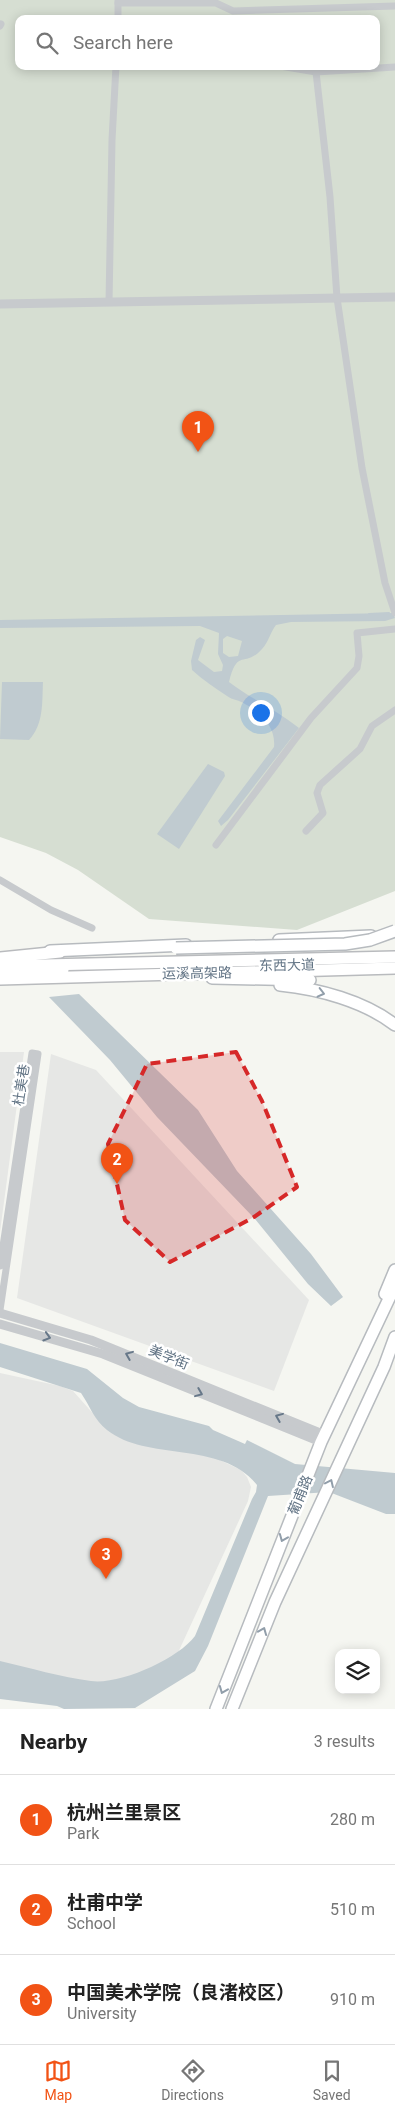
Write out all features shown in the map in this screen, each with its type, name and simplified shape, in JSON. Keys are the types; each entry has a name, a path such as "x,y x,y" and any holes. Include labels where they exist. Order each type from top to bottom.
{"main road":[{"path":"0,958 60,952 345,944 395,933"},
{"path":"0,954 395,933"},
{"name":"运溪高架路","path":"0,966 395,957"},
{"name":"东西大道","path":"0,972 395,962"},
{"name":"运溪高架路","path":"0,980 395,968"},
{"path":"204,978 287,986 326,995 368,1008 395,1025"},
{"path":"0,980 204,978 310,980"},
{"path":"341,1400 395,1270"},
{"name":"葡甫路","path":"216,1709 323,1438 395,1286"},
{"name":"葡甫路","path":"232,1709 275,1602 384,1367 395,1337"},
{"path":"384,1367 395,1344"}],"street":[{"path":"118,15 118,2 216,3 233,11 395,6"},
{"path":"380,67 395,66"},
{"path":"109,302 112,140 116,70"},
{"path":"304,70 316,72 342,70"},
{"path":"316,72 330,196 337,298 362,468 385,583 395,613"},
{"path":"0,304 395,297"},
{"path":"216,845 311,718 357,668 359,656 357,633 395,629"},
{"path":"306,831 323,813 317,793 320,785 360,750 372,726 395,710"},
{"path":"0,880 51,910 92,928"},
{"name":"杜美巷","path":"0,1266 32,1053 38,1054 0,1312"},
{"name":"美学街","path":"0,1312 91,1340 323,1438"},
{"name":"美学街","path":"0,1324 103,1354 323,1438"}],"highlighted area":[{"path":"236,1052 262,1101 297,1187 254,1217 170,1262 125,1220 108,1144 147,1064"}],"shaded area":[{"path":"0,0 395,0 395,891 297,930 149,919 78,870 46,853 0,837"},
{"path":"392,613 395,618 385,621 291,622 276,625 266,644 256,655 239,661 235,665 229,682 299,728 228,820 221,826 218,821 274,747 274,740 267,722 257,712 229,697 192,670 191,661 196,640 200,637 205,640 198,660 214,672 222,671 223,665 218,654 219,633 200,626 0,628 0,620","holes":["227,636 242,641 238,656 229,657 223,653 223,639"]},
{"path":"2,682 43,682 40,720 29,740 0,739"},
{"path":"208,764 224,772 225,776 179,849 157,834"},
{"path":"79,994 198,1110 237,1171 311,1254 343,1297 331,1306 308,1284 255,1219 157,1117 110,1060 49,997"},
{"path":"0,1052 24,1052 0,1232"},
{"path":"51,1054 96,1070 309,1300 274,1391 17,1298"},
{"path":"0,1343 87,1369 123,1398 139,1407 209,1426 213,1430 245,1444 247,1440 295,1464 395,1473 395,1514 386,1514 329,1492 268,1496 208,1646 195,1671 135,1708 64,1709 57,1706 0,1699 0,1661 68,1677 103,1681 132,1675 148,1669 187,1645 195,1636 256,1492 257,1485 242,1471 224,1462 205,1456 142,1446 123,1440 103,1426 95,1417 81,1393 0,1367"},
{"path":"0,1373 60,1386 73,1391 97,1418 207,1454 241,1470 247,1477 251,1487 248,1501 176,1657 120,1682 55,1683 0,1669"}],"waterway":[{"path":"369,614 389,613"}],"place":[{"name":"杭州兰里景区","path":"198,452"},
{"name":"杜甫中学","path":"117,1184"},
{"name":"中国美术学院（良渚校区）","path":"106,1579"}]}
